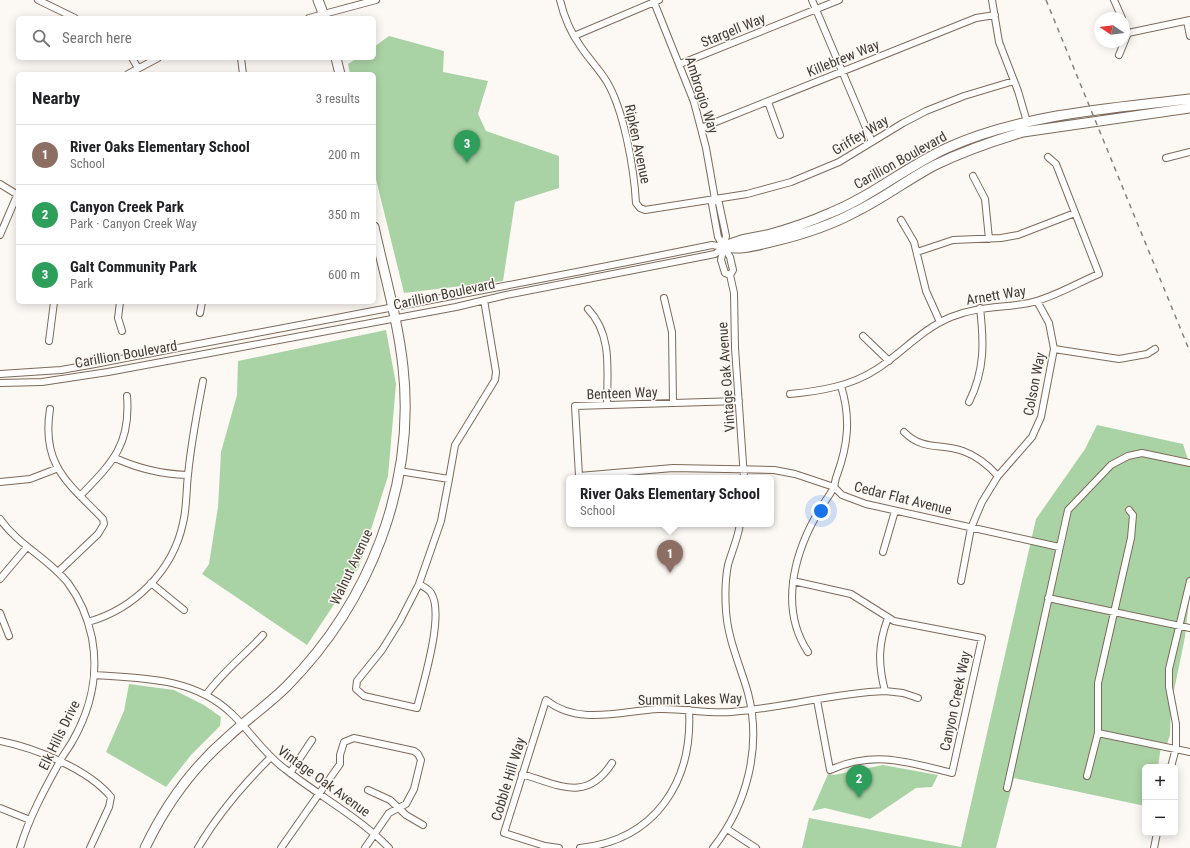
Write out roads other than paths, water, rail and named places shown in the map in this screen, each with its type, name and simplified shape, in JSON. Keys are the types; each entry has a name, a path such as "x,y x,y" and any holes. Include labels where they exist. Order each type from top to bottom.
{"street":[{"path":"38,0 71,16"},
{"path":"318,0 324,16 376,0"},
{"name":"Ripken Avenue","path":"560,0 564,16 574,36 603,76 615,98 622,118 636,203 640,208 645,210 715,198"},
{"path":"812,0 872,142"},
{"name":"Stargell Way","path":"680,64 840,0"},
{"path":"992,0 999,42 1014,81 1027,122"},
{"path":"1114,0 1119,12"},
{"path":"574,36 656,1"},
{"name":"Ambrogio Way","path":"656,1 694,102 701,128 715,198 720,203 726,236 724,247"},
{"name":"Killebrew Way","path":"701,128 976,18 995,15"},
{"path":"1130,33 1189,21 1190,36"},
{"path":"1119,55 1122,48"},
{"path":"133,60 138,68"},
{"path":"131,72 154,60"},
{"path":"241,60 243,72"},
{"path":"336,60 340,72"},
{"name":"Griffey Way","path":"715,198 747,194 791,182 839,162 902,123 944,103 1014,81"},
{"name":"Carillion Boulevard","path":"0,383 42,382 108,372 395,318 715,254 736,240 788,229 830,213 866,196 910,168 946,149 981,135 1027,122 1190,99"},
{"path":"768,102 780,135"},
{"name":"Carillion Boulevard","path":"0,374 79,367 392,306 526,283 712,245 736,250 766,244 825,226 858,211 962,152 1006,137 1023,132 1190,108"},
{"path":"1166,158 1190,152"},
{"path":"917,252 953,240 1010,237 1026,233 1075,213 1056,164 1048,157"},
{"path":"973,176 985,199 989,239"},
{"path":"0,184 16,193"},
{"path":"0,235 16,199"},
{"name":"Arnett Way","path":"790,394 840,386 866,376 889,361 916,337 940,322 959,314 980,308 1037,301 1099,274 1075,213"},
{"path":"902,220 914,242 926,291 940,322"},
{"name":"Walnut Avenue","path":"145,848 164,813 189,778 213,751 266,706 305,667 342,618 360,588 382,538 390,512 399,471 404,424 404,396 403,369 395,318 376,236"},
{"name":"Vintage Oak Avenue","path":"724,247 721,260 725,273 730,275 734,293 735,348 744,475"},
{"path":"664,298 672,332 672,403"},
{"path":"419,584 431,592 435,605 435,621 434,634 417,708 364,696 356,689 357,681 382,650 400,621 419,584 441,521 455,445 495,380 496,372 484,300"},
{"name":"Colson Way","path":"961,581 972,528 982,502 998,476 1024,448 1038,426 1044,407 1054,349 1049,323 1037,301"},
{"path":"49,341 54,304"},
{"path":"120,304 118,318 122,331"},
{"path":"200,313 202,304"},
{"path":"969,402 979,380 983,360 984,341 980,308"},
{"path":"588,309 599,323 606,343 607,405"},
{"path":"863,336 889,361"},
{"path":"1054,349 1119,359 1147,354 1155,349"},
{"path":"88,622 106,616 125,607 152,583 162,571 178,540 186,506 187,475 203,381"},
{"path":"808,652 799,636 793,619 791,601 793,581 805,538 834,487 843,460 847,438 847,413 840,386"},
{"path":"80,496 115,458 122,443 127,424 127,396"},
{"name":"Benteen Way","path":"579,475 575,406 739,401"},
{"path":"50,409 48,432 56,469 103,519 104,524 98,534 58,572"},
{"path":"904,432 913,439 927,446 952,448 970,454 983,462 998,476"},
{"path":"1006,788 1068,510 1111,465 1128,456 1142,453 1190,463"},
{"path":"115,458 155,472 187,475"},
{"name":"Cedar Flat Avenue","path":"591,475 673,468 707,470 744,469 784,472 834,487 842,495 895,512 1059,547"},
{"path":"0,482 30,479 56,469"},
{"path":"399,471 449,479"},
{"path":"1087,776 1098,733 1098,683 1131,538 1133,515 1129,510"},
{"path":"883,552 895,512"},
{"name":"Elk Hills Drive","path":"0,519 27,547 58,572 74,593 88,622 94,650 95,675 87,710 72,742 59,762 30,820 20,848"},
{"path":"713,848 727,829 741,801 750,772 753,741 751,710 744,680 730,638 726,611 728,568 739,527"},
{"path":"0,579 27,547"},
{"name":"Canyon Creek Way","path":"793,581 851,594 871,605 888,618 899,622 982,638 952,773 900,760 877,758 854,761 830,770 817,700"},
{"path":"1172,764 1176,748 1176,724 1169,687 1169,669 1190,581"},
{"path":"152,583 184,610"},
{"path":"1048,598 1190,628"},
{"path":"0,613 9,636"},
{"path":"885,691 880,673 879,654 882,636 888,618"},
{"path":"206,695 224,672 246,654 263,635"},
{"name":"Vintage Oak Avenue","path":"95,675 172,682 206,695 232,714 270,758 375,834 389,848"},
{"name":"Summit Lakes Way","path":"546,700 555,707 596,715 652,710 722,712 751,710 885,691 903,693 918,698"},
{"name":"Cobble Hill Way","path":"546,700 504,833 545,846 559,848"},
{"path":"582,848 607,843 628,834 648,819 667,799 678,780 686,758 690,735 689,710"},
{"path":"1098,733 1190,752"},
{"path":"281,848 340,764 340,755 344,742 354,738 418,754 421,760 414,789 406,804 389,813 365,848"},
{"path":"290,773 312,740"},
{"path":"0,741 30,748 59,762 104,789 111,798 109,807 90,848"},
{"path":"198,848 209,829 238,791 270,758"},
{"path":"522,774 564,786 580,788 598,780 612,762"},
{"path":"368,790 390,800 400,807 406,815 423,825"},
{"path":"0,808 30,820"},
{"path":"727,829 756,848"},
{"path":"1154,848 1156,836"}],"railway":[{"path":"1046,0 1190,352"}],"place":[{"name":"Galt Community Park","path":"467,163"},
{"name":"River Oaks Elementary School","path":"670,573"},
{"name":"Canyon Creek Park","path":"859,798"}]}
